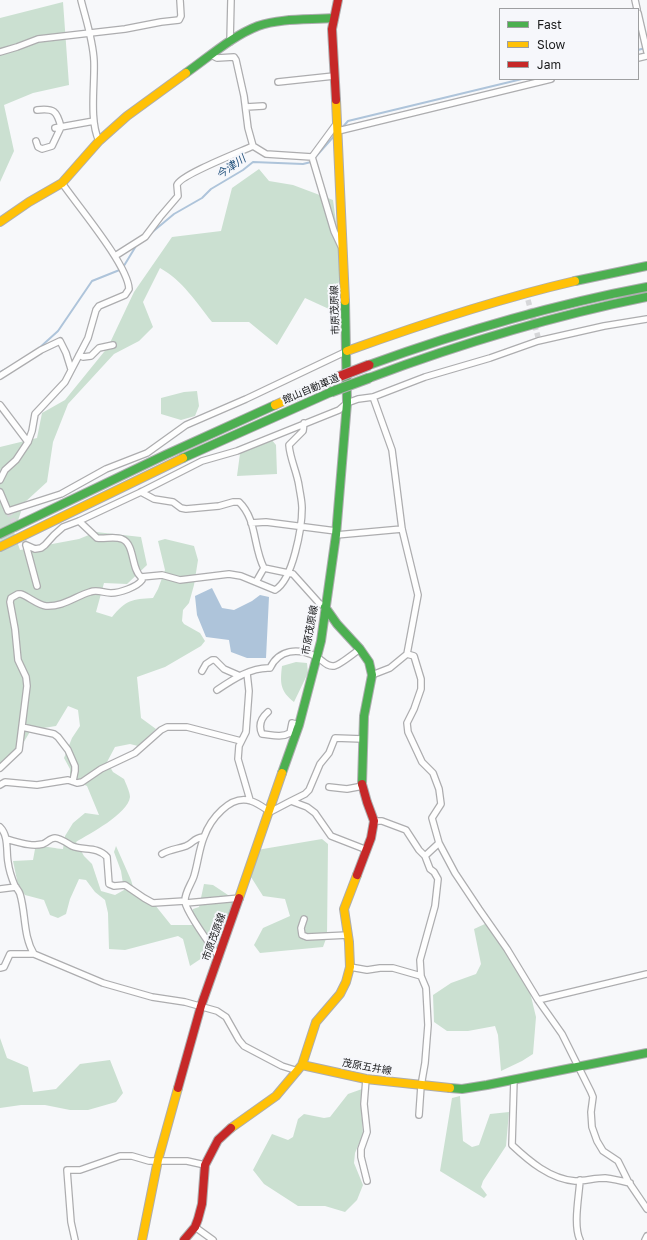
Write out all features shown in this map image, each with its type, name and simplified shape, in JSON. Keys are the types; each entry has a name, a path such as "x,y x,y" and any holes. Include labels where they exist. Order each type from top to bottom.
{"main road":[{"name":"市原茂原線","path":"142,1240 158,1160 201,1006 270,812 299,725 321,641 336,533 347,403 347,351 343,248 338,130 332,43 332,29 336,1"},
{"path":"0,222 29,202 62,183 99,141 127,116 241,34 259,26 281,21 334,18"},
{"path":"347,351 456,313 527,296 593,276 647,266"},
{"name":"館山自動車道","path":"0,534 201,437 369,365 457,334 507,319 560,305 647,286"},
{"name":"館山自動車道","path":"0,547 186,456 331,392 467,342 510,329 564,315 647,297"},
{"path":"184,1240 195,1227 202,1204 205,1165 218,1140 226,1131 276,1096 300,1068 316,1022 340,994 346,982 350,967 348,935 344,909 367,850 374,822 363,786 361,763 364,716 372,675 369,662 337,624 325,607"},
{"name":"茂原五井線","path":"300,1068 366,1079 421,1086 462,1089 647,1053"}],"street":[{"path":"81,0 90,32 94,60 94,122 95,133 99,141"},
{"path":"0,52 38,39 125,29 179,20 181,16 180,0"},
{"path":"230,42 231,0"},
{"path":"639,17 647,52"},
{"path":"211,55 218,58 234,57 236,60 246,107 248,128 253,146 266,154 312,157 338,130 547,80"},
{"path":"278,82 334,76"},
{"path":"246,107 263,106"},
{"path":"36,141 38,147 42,149 52,146 58,128 59,118 54,111 48,109 37,110"},
{"path":"58,128 94,122"},
{"path":"115,256 146,236 178,196 177,185 181,179 253,146"},
{"path":"312,157 334,231 343,248"},
{"path":"0,480 5,470 16,460 28,442 32,431 34,414 65,382 88,338 96,310 99,306 125,295 129,289 126,277 115,256 62,183"},
{"path":"37,586 26,545 35,549 41,548 63,527 141,492 202,460 237,451 338,410 347,403 358,399 373,397 425,377 490,358 538,339 647,319"},
{"path":"1,373 40,350 60,341 71,369"},
{"path":"79,355 84,357 91,356 99,348 112,345"},
{"path":"0,492 8,511 61,494 106,469 148,453 186,426 347,351"},
{"path":"372,675 390,668 407,654 418,595 402,529 392,450 373,397"},
{"path":"0,405 28,442"},
{"path":"141,577 162,575 180,580 229,574 241,576 275,590 281,586 290,570 301,527 302,506 300,488 288,445 303,431 304,424"},
{"path":"141,492 154,499 173,502 181,508 186,509 219,506 239,502 244,507 251,523 260,560 264,568"},
{"path":"0,768 18,750 27,681 18,660 15,629 10,602 11,598 21,594 46,606 57,605 73,600 89,592 116,592 139,584 142,580 137,572 130,548 124,539 97,538 79,521"},
{"path":"251,523 266,522 336,533 402,529"},
{"path":"264,568 293,574 319,603 325,607"},
{"path":"256,582 264,568"},
{"path":"217,690 247,673 264,668 270,668 279,655 286,652 305,653 317,656 325,664 335,666 342,663 360,650"},
{"path":"407,654 414,656 421,679 421,689 407,723 408,732 422,762 432,773 439,790 441,804 432,818 439,843 455,873 507,949 538,1000 562,1034 579,1066 593,1098 591,1112 592,1127 597,1142 603,1152 618,1161 647,1209"},
{"path":"202,671 206,664 212,660 215,660 224,669 240,676"},
{"path":"247,673 249,691 246,732 237,753 250,800"},
{"path":"268,712 261,721 260,725 262,734 282,736 290,733 292,724 299,725"},
{"path":"22,727 54,734 58,737 68,750 75,766 73,781"},
{"path":"0,785 5,782 37,785 68,780 82,782 101,769 136,753 161,730 167,727 187,727 241,741"},
{"path":"219,957 190,913 185,902 194,876 203,837 208,829 220,811 232,802 250,800 270,812 305,794 309,790 320,764 329,753 336,738 363,739"},
{"path":"329,787 347,789 363,786"},
{"path":"291,801 307,807 315,814 331,836 367,850"},
{"path":"374,822 386,822 406,830 419,850 425,856 430,869 438,879 435,906 421,954 421,976 426,988 428,1025 419,1115"},
{"path":"0,827 4,831 8,863 16,887 20,892 29,946 34,954"},
{"path":"162,854 169,850 187,846 195,839 203,837"},
{"path":"6,839 37,845 46,843 56,838 74,846 98,850 107,856 109,884 114,886 125,885 153,903 240,898"},
{"path":"425,856 439,843"},
{"path":"0,889 16,887"},
{"path":"304,919 301,928 302,935 307,937 348,935"},
{"path":"0,968 4,967 10,954 34,954 103,983 152,997 201,1006 217,1011 226,1017 244,1046 282,1066 300,1068"},
{"path":"350,967 366,970 393,968 421,976"},
{"path":"538,1000 647,974"},
{"path":"366,1079 364,1104 367,1132 361,1149 361,1157 367,1181"},
{"path":"514,1080 512,1145 542,1169 559,1178 580,1180 606,1178 630,1183"},
{"path":"75,1240 71,1222 67,1170 80,1170 120,1156 132,1156 149,1161 187,1161 205,1165"},
{"path":"580,1180 576,1226 580,1240"},
{"path":"195,1227 213,1240"},
{"path":"645,1240 647,1236"}],"green space":[{"path":"63,2 69,85 33,93 4,105 14,151 0,182 0,18"},
{"path":"259,169 269,181 293,185 333,200 343,273 332,297 329,309 305,298 277,345 249,322 212,322 182,285 160,268 143,302 153,327 139,341 114,354 68,404 53,442 47,482 24,503 14,532 20,550 79,539 96,532 141,537 147,565 127,584 104,583 96,612 112,617 121,607 134,600 153,598 165,570 158,541 165,539 194,546 198,560 194,585 189,603 183,610 182,621 184,624 200,633 205,641 201,646 165,667 137,677 141,718 156,729 138,746 130,744 115,747 107,762 113,772 124,779 130,795 128,803 123,810 107,823 76,842 84,856 92,864 101,891 115,895 124,890 121,871 114,852 116,846 131,880 136,897 155,905 171,925 192,925 193,909 199,907 204,884 213,885 231,897 233,905 228,922 219,919 215,920 207,951 202,958 190,966 183,939 178,936 125,950 109,949 108,913 105,900 95,892 86,880 79,879 70,899 66,914 58,918 50,915 44,900 25,895 18,885 13,861 33,860 35,849 46,847 63,849 65,836 73,823 85,813 99,815 87,786 70,778 70,769 64,758 72,738 80,726 78,710 68,706 56,726 31,730 19,750 0,764 0,447 37,438 42,413 65,400 108,347 134,292 172,237 221,231 232,188"},
{"path":"197,391 199,406 195,416 181,420 161,414 161,398 184,392"},
{"path":"271,439 276,445 277,474 237,476 241,446"},
{"path":"296,662 307,663 308,673 294,702 286,694 282,686 281,677 282,666"},
{"path":"322,839 328,844 327,936 323,947 260,953 254,945 263,928 290,916 285,899 263,896 251,877 251,851"},
{"path":"487,923 514,961 529,988 536,1017 533,1054 501,1071 498,1035 495,1026 468,1031 447,1031 434,1022 433,995 451,983 476,974 481,964 474,929"},
{"path":"0,1038 7,1058 28,1067 33,1092 56,1089 80,1064 110,1060 123,1093 116,1102 88,1110 70,1110 45,1105 21,1105 0,1108"},
{"path":"362,1089 361,1106 363,1134 355,1153 354,1163 363,1185 357,1200 345,1212 325,1206 298,1206 264,1184 253,1170 272,1134 288,1140 293,1137 298,1119 304,1114 324,1118 330,1117 348,1094"},
{"path":"460,1096 463,1141 472,1147 479,1145 490,1114 509,1112 506,1146 483,1181 481,1187 487,1195 484,1198 440,1171 452,1098"}],"water":[{"path":"212,588 222,608 234,610 260,595 269,597 266,658 247,658 231,652 229,640 206,637 197,615 195,596"}],"waterway":[{"name":"今津川","path":"639,50 645,48"},
{"name":"今津川","path":"341,129 348,121 518,80"},
{"name":"今津川","path":"150,234 174,214 202,198 211,189 243,170 253,162 303,164 311,162 335,135"},
{"name":"今津川","path":"37,350 58,331 92,281 122,269 136,246"},
{"name":"今津川","path":"0,372 8,368"}],"tunnel":[{"path":"528,300 538,337"},
{"path":"8,511 26,545"}],"traffic: fast":[{"path":"186,73 239,35 258,26 286,20 334,18"},
{"path":"575,281 647,266"},
{"path":"369,365 437,341 506,320 576,302 647,287"},
{"path":"369,378 472,342 506,332 576,313 647,297"},
{"path":"282,773 299,725 321,641 336,535 347,403 345,301"},
{"path":"331,392 369,378"},
{"path":"183,458 331,392"},
{"path":"0,534 165,455 275,405"},
{"path":"325,607 337,624 360,649 369,662 372,675 364,716 362,784"},
{"path":"450,1088 462,1089 487,1085 647,1053"}],"traffic: slow":[{"path":"0,222 29,202 62,183 99,141 127,116 186,73"},
{"path":"336,100 345,301"},
{"path":"347,351 460,313 575,281"},
{"path":"275,405 333,379"},
{"path":"0,547 183,458"},
{"path":"239,898 282,773"},
{"path":"302,1065 316,1022 340,994 346,982 350,967 349,942 344,909 357,875"},
{"path":"231,1128 276,1096 302,1065 366,1079 450,1088"},
{"path":"142,1240 158,1160 178,1088"}],"traffic: jam":[{"path":"336,100 332,29 338,0"},
{"path":"333,379 369,365"},
{"path":"357,875 371,838 374,821 362,784"},
{"path":"178,1088 201,1006 239,898"},
{"path":"184,1240 195,1227 198,1219 202,1204 205,1165 218,1140 231,1128"}]}
